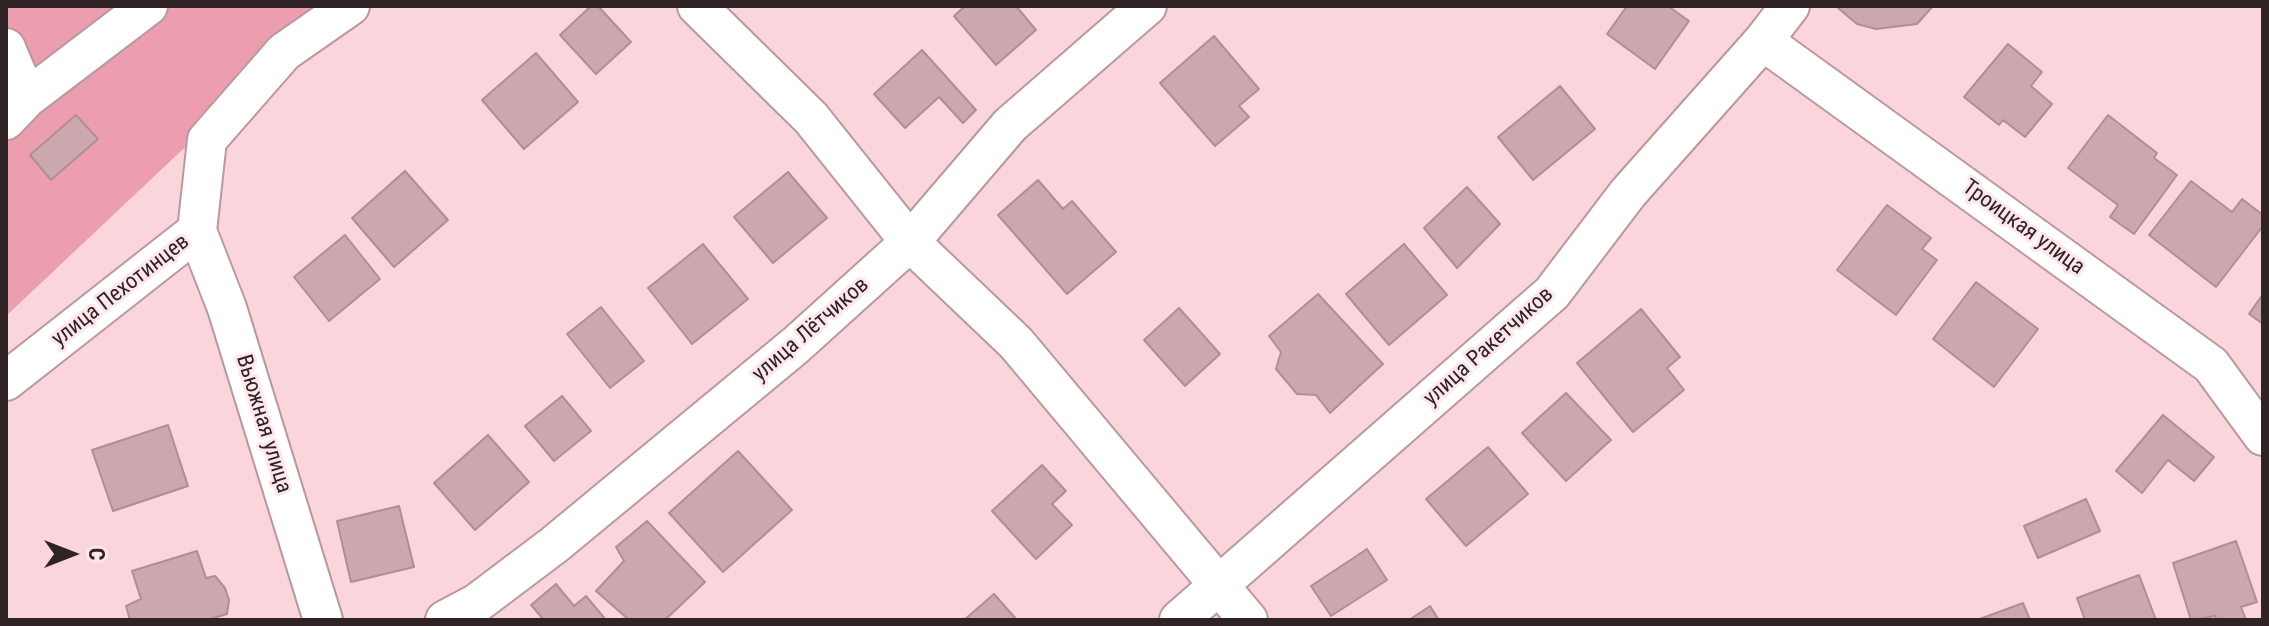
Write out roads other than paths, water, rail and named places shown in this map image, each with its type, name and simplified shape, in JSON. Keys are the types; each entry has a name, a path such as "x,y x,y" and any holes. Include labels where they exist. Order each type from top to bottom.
{"street":[{"path":"6,48 17,109 148,6"},
{"name":"улица Пехотинцев","path":"6,381 197,231 207,140 284,52 350,6"},
{"path":"697,6 811,118 910,242 1016,343 1248,620"},
{"name":"улица Лётчиков","path":"445,620 477,603 554,545 796,345 910,242 1010,125 1147,6"},
{"name":"улица Ракетчиков","path":"1179,620 1552,293 1628,193 1763,41 1790,6"},
{"name":"Троицкая улица","path":"1763,41 2211,365 2263,436"},
{"name":"Вьюжная улица","path":"197,231 227,308 323,620"}]}
